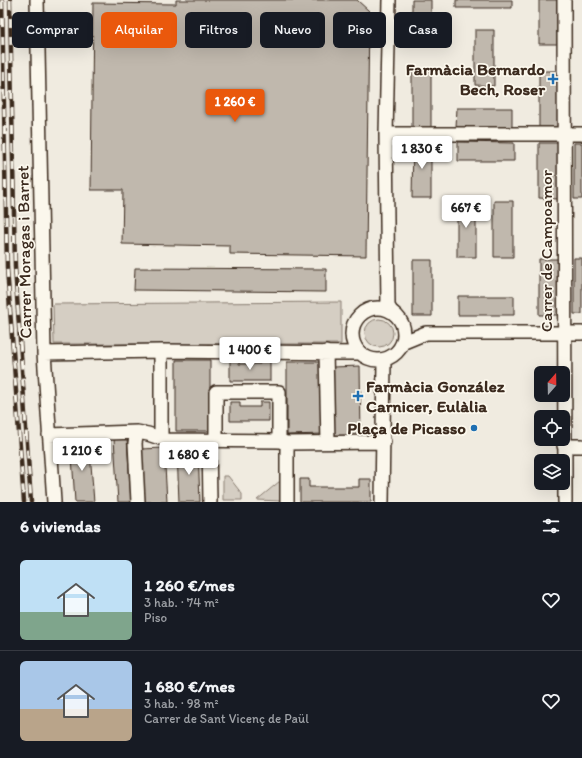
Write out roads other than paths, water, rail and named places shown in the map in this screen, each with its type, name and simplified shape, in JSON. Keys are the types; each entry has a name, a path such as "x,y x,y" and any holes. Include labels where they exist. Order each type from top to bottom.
{"street":[{"name":"Carrer Moragas i Barret","path":"37,0 44,353 54,502"},
{"path":"44,353 161,351 326,352 355,353 376,361 384,361 395,356 404,342 405,332 395,314 386,134 389,0"},
{"name":"Carrer de Campoamor","path":"564,0 564,410"},
{"path":"386,134 582,134"},
{"path":"355,353 352,333 354,324 359,316 372,308 382,308 395,314 426,333"},
{"path":"404,342 426,333 582,334"},
{"path":"161,351 161,438"},
{"path":"326,352 328,442"},
{"path":"382,502 384,361"},
{"path":"210,502 216,392 278,392 287,502"},
{"path":"49,435 137,432 166,440 384,442"},
{"path":"137,432 135,443 138,502"},
{"name":"Carrer de Campoamor","path":"564,446 565,502"},
{"path":"570,446 582,446"}],"railway":[{"path":"2,0 7,268 24,502"},
{"path":"10,0 15,267 31,502"}],"place":[{"name":"Farmàcia Bernardo Bech, Roser","path":"553,79"},
{"name":"Farmàcia González Carnicer, Eulàlia","path":"358,396"},
{"name":"Plaça de Picasso","path":"474,428"}]}
